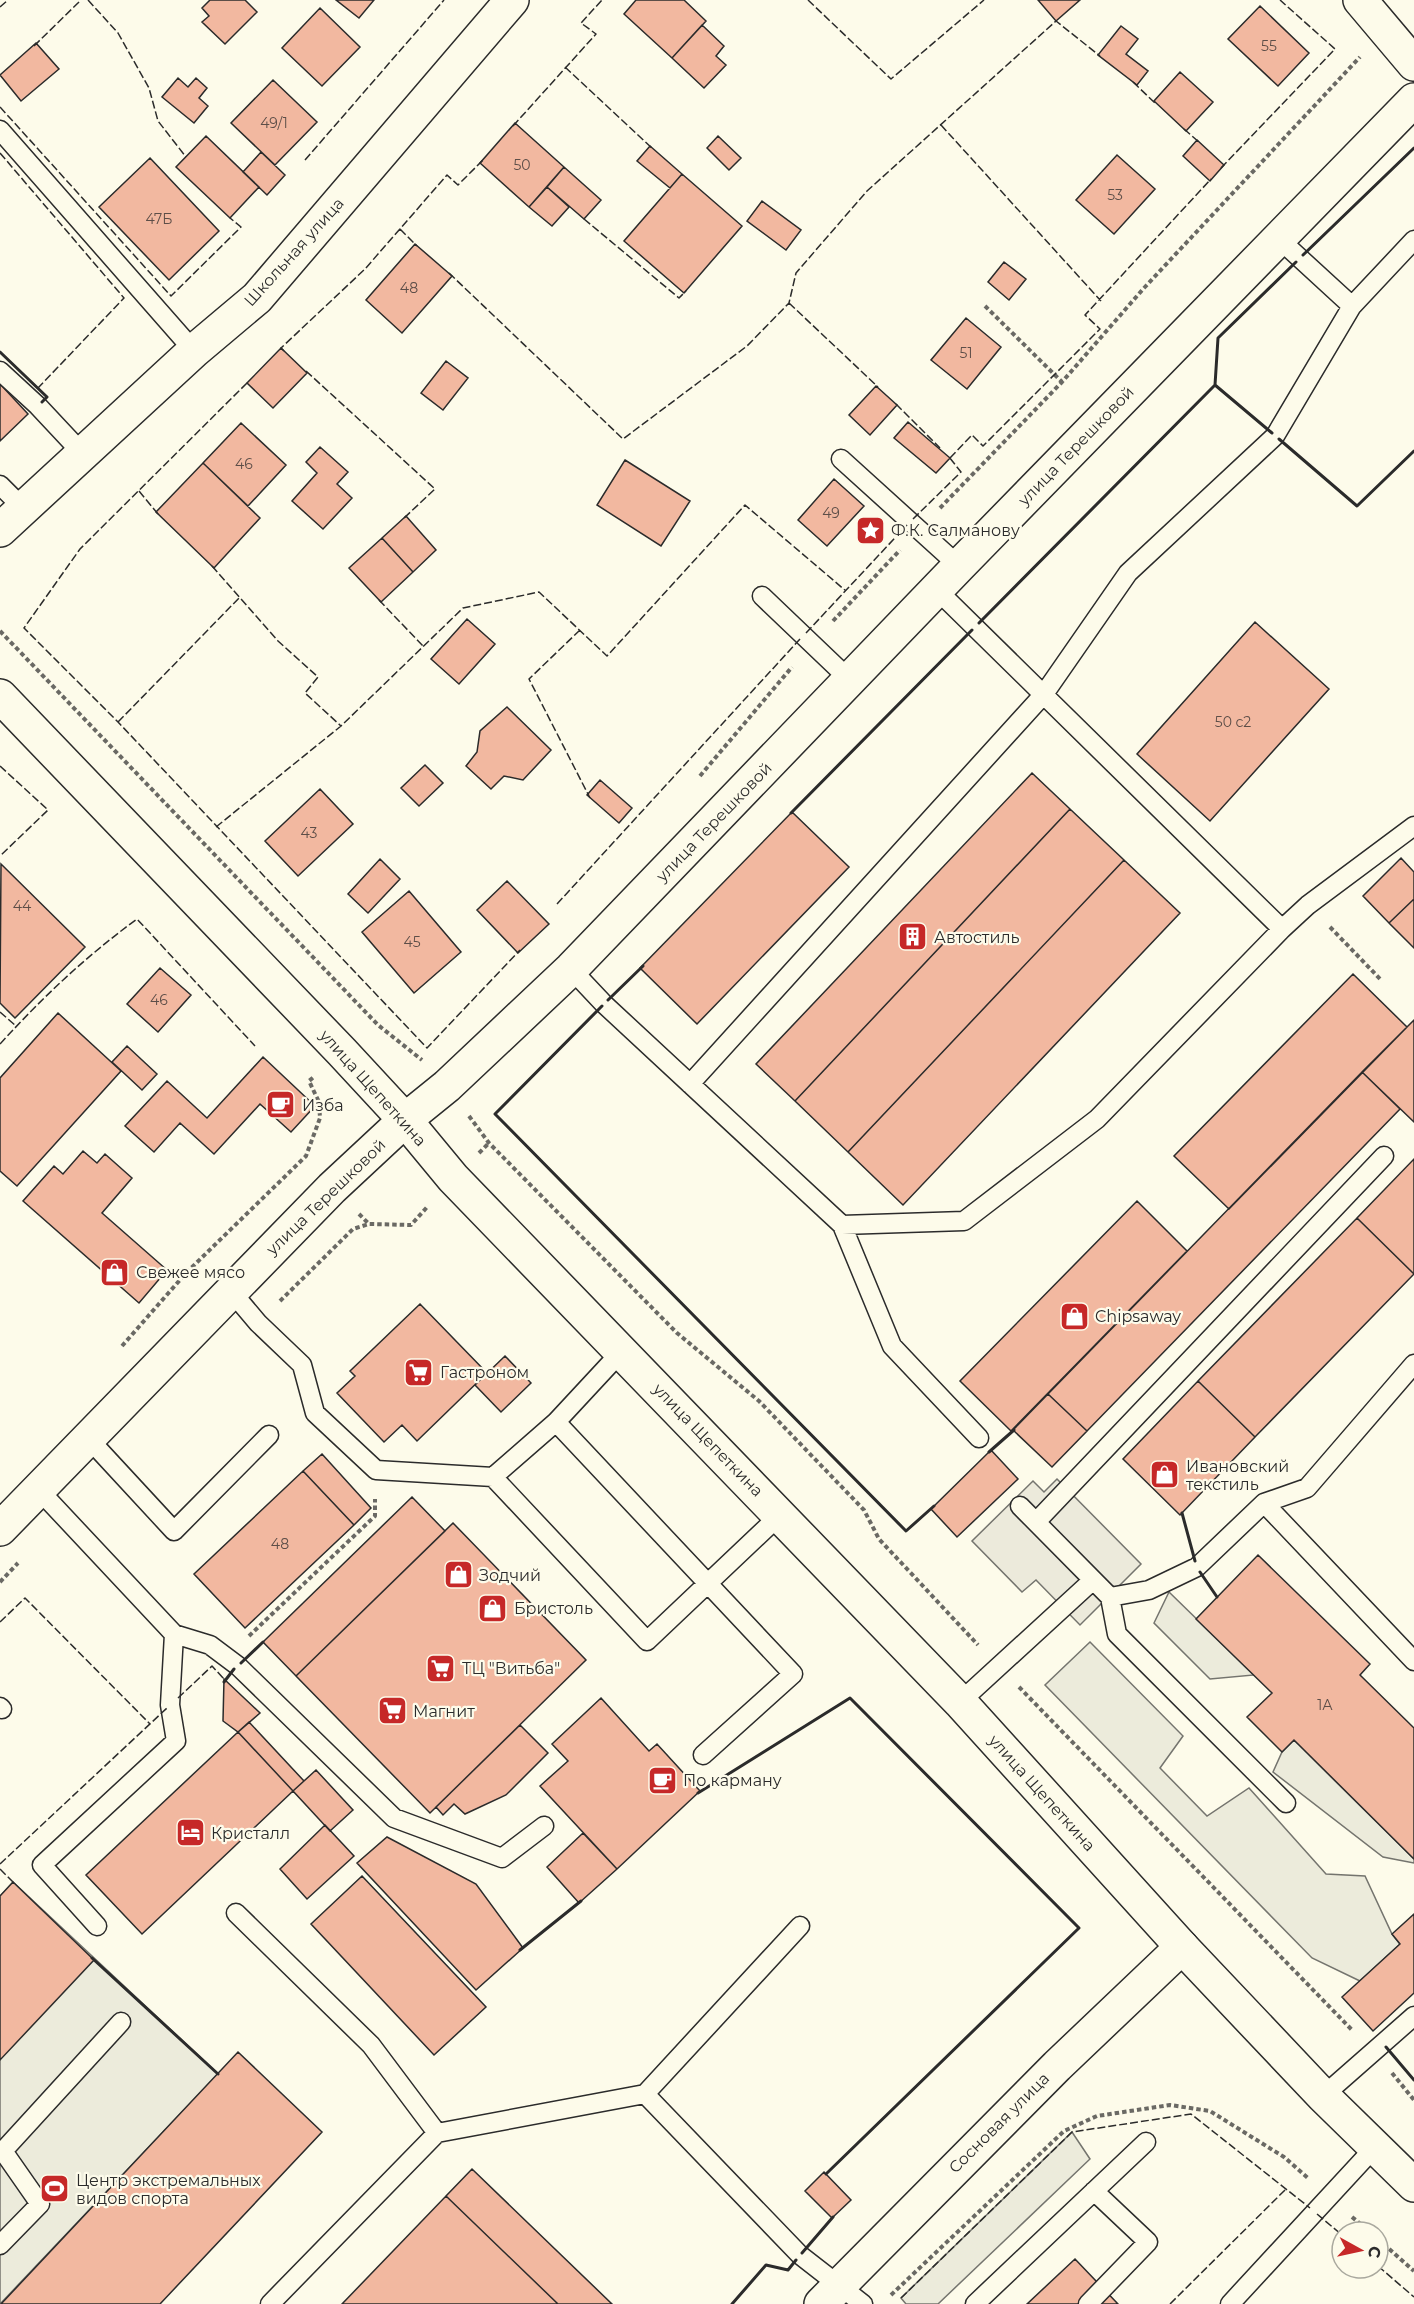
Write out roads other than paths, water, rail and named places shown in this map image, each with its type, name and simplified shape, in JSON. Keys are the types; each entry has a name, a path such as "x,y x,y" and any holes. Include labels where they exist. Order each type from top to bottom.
{"street":[{"path":"1360,0 1414,63"},
{"name":"Школьная улица","path":"11,519 194,351 257,298 503,3"},
{"name":"улица Терешковой","path":"0,1529 332,1188 405,1120 447,1086 572,969 959,566 1414,100"},
{"name":"улица Щепеткина","path":"0,696 342,1052 405,1120 453,1178 781,1514 960,1702 1182,1947 1323,2097 1414,2185"},
{"name":"Сосновая улица","path":"841,2298 1057,2066 1182,1947"}],"lane":[{"path":"0,130 194,351"},
{"path":"1279,239 1352,306"},
{"path":"690,1084 1044,694 1128,573 1275,436 1352,306 1414,240"},
{"path":"0,371 38,405 82,453"},
{"path":"840,459 959,566"},
{"path":"0,485 11,519"},
{"path":"937,590 1282,928"},
{"path":"762,596 851,681"},
{"path":"842,1225 964,1221 1097,1119 1282,928 1308,905 1414,826"},
{"path":"572,969 604,1004 842,1225 892,1346 979,1438"},
{"path":"1036,1522 1384,1156"},
{"path":"231,1291 258,1323 302,1365 315,1413 376,1470 493,1477 647,1641 781,1514"},
{"path":"493,1477 556,1422 621,1352"},
{"path":"1110,1597 1149,1590 1197,1567 1264,1503 1306,1488 1414,1364"},
{"path":"556,1422 710,1583 793,1674 703,1755"},
{"path":"88,1438 174,1531 269,1435"},
{"path":"38,1488 174,1634 210,1645 227,1657 394,1818 502,1858 544,1826"},
{"path":"1264,1503 1414,1661"},
{"path":"1020,1506 1110,1597 1116,1635 1286,1803"},
{"path":"960,1702 1092,1581"},
{"path":"97,1926 42,1865 176,1742 171,1705 174,1634"},
{"path":"236,1913 371,2045 437,2133"},
{"path":"270,2304 437,2133 645,2094 800,1926"},
{"path":"1323,2097 1414,2016"},
{"path":"0,2245 40,2204 3,2151 121,2022"},
{"path":"645,2094 841,2298"},
{"path":"975,2304 1146,2142"},
{"path":"1230,2304 1375,2147"},
{"path":"1088,2304 1148,2242 1094,2191"}],"place":[{"name":"Ф.К. Салманову","path":"870,530"},
{"name":"Автостиль","path":"913,937"},
{"name":"Изба","path":"281,1105"},
{"name":"Свежее мясо","path":"115,1272"},
{"name":"Chipsaway","path":"1074,1316"},
{"name":"Гастроном","path":"419,1372"},
{"name":"Ивановский текстиль","path":"1165,1475"},
{"name":"Зодчий","path":"458,1575"},
{"name":"Бристоль","path":"493,1608"},
{"name":"ТЦ \"Витьба\"","path":"441,1668"},
{"name":"Магнит","path":"392,1711"},
{"name":"По карману","path":"662,1780"},
{"name":"Кристалл","path":"190,1833"},
{"name":"Центр экстремальных видов спорта","path":"55,2189"}]}
